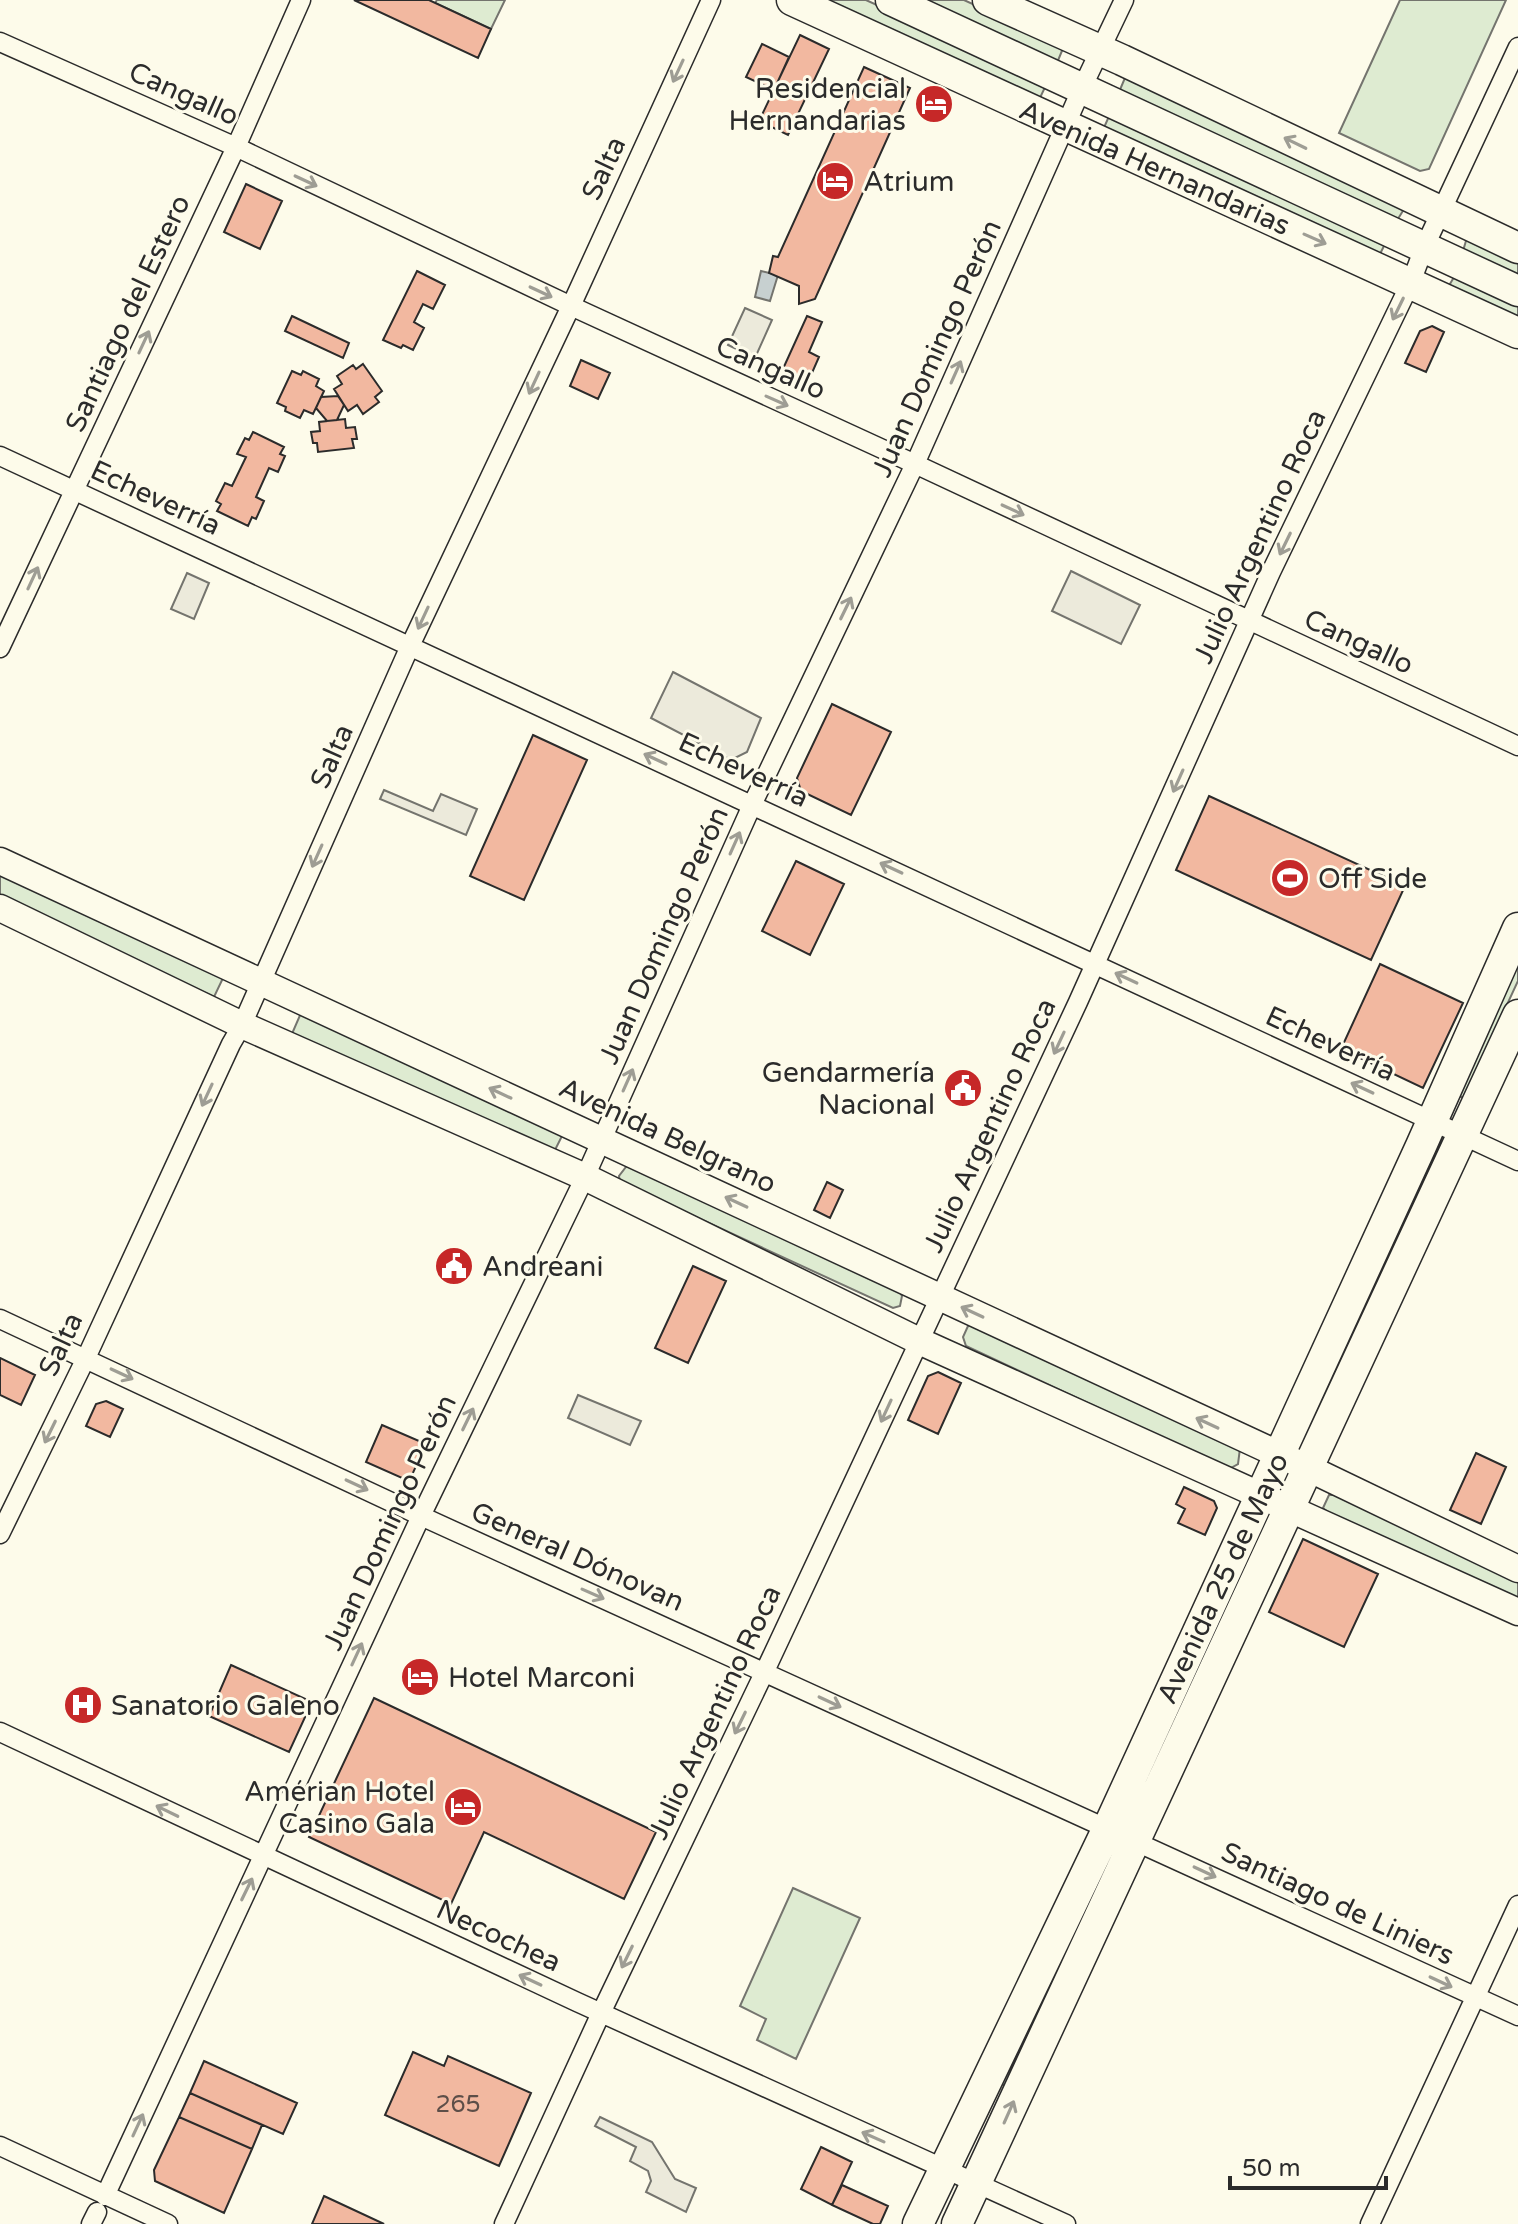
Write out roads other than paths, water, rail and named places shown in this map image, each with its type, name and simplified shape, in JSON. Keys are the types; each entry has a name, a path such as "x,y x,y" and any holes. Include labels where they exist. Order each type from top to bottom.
{"main road":[{"name":"Avenida Hernandarias","path":"792,0 1518,333"},
{"name":"Avenida Hernandarias","path":"891,0 1518,291"},
{"path":"988,0 1518,248"},
{"name":"Avenida Belgrano","path":"0,861 1308,1468 1518,1569"},
{"path":"0,908 242,1025 585,1177 919,1341 1518,1612"},
{"name":"Avenida 25 de Mayo","path":"957,2224 977,2183 1261,1494 1518,928"},
{"name":"Avenida 25 de Mayo","path":"918,2224 1290,1507 1518,1015"}],"street":[{"name":"Santiago del Estero","path":"0,648 236,147 301,0"},
{"name":"Salta","path":"0,1534 262,982 410,646 711,0"},
{"name":"Juan Domingo Perón","path":"98,2210 421,1516 585,1177 753,803 915,464 1124,0"},
{"name":"Cangallo","path":"0,42 236,147 1518,746"},
{"name":"Julio Argentino Roca","path":"504,2224 1096,964 1250,621 1411,282 1518,47"},
{"name":"Echeverría","path":"0,456 753,803 1518,1161"},
{"name":"General Dónovan","path":"0,1319 421,1516 1120,1835"},
{"name":"Necochea","path":"0,1732 263,1857 1066,2224"},
{"name":"Santiago de Liniers","path":"1120,1835 1518,2016"},
{"path":"1370,2224 1518,1905"},
{"path":"0,2146 98,2210 168,2224"}],"place":[{"name":"Residencial Hernandarias","path":"934,104"},
{"name":"Atrium","path":"835,181"},
{"name":"Off Side","path":"1290,878"},
{"name":"Gendarmería Nacional","path":"963,1088"},
{"name":"Andreani","path":"454,1266"},
{"name":"Hotel Marconi","path":"420,1677"},
{"name":"Sanatorio Galeno","path":"83,1705"},
{"name":"Amérian Hotel Casino Gala","path":"463,1807"}]}
